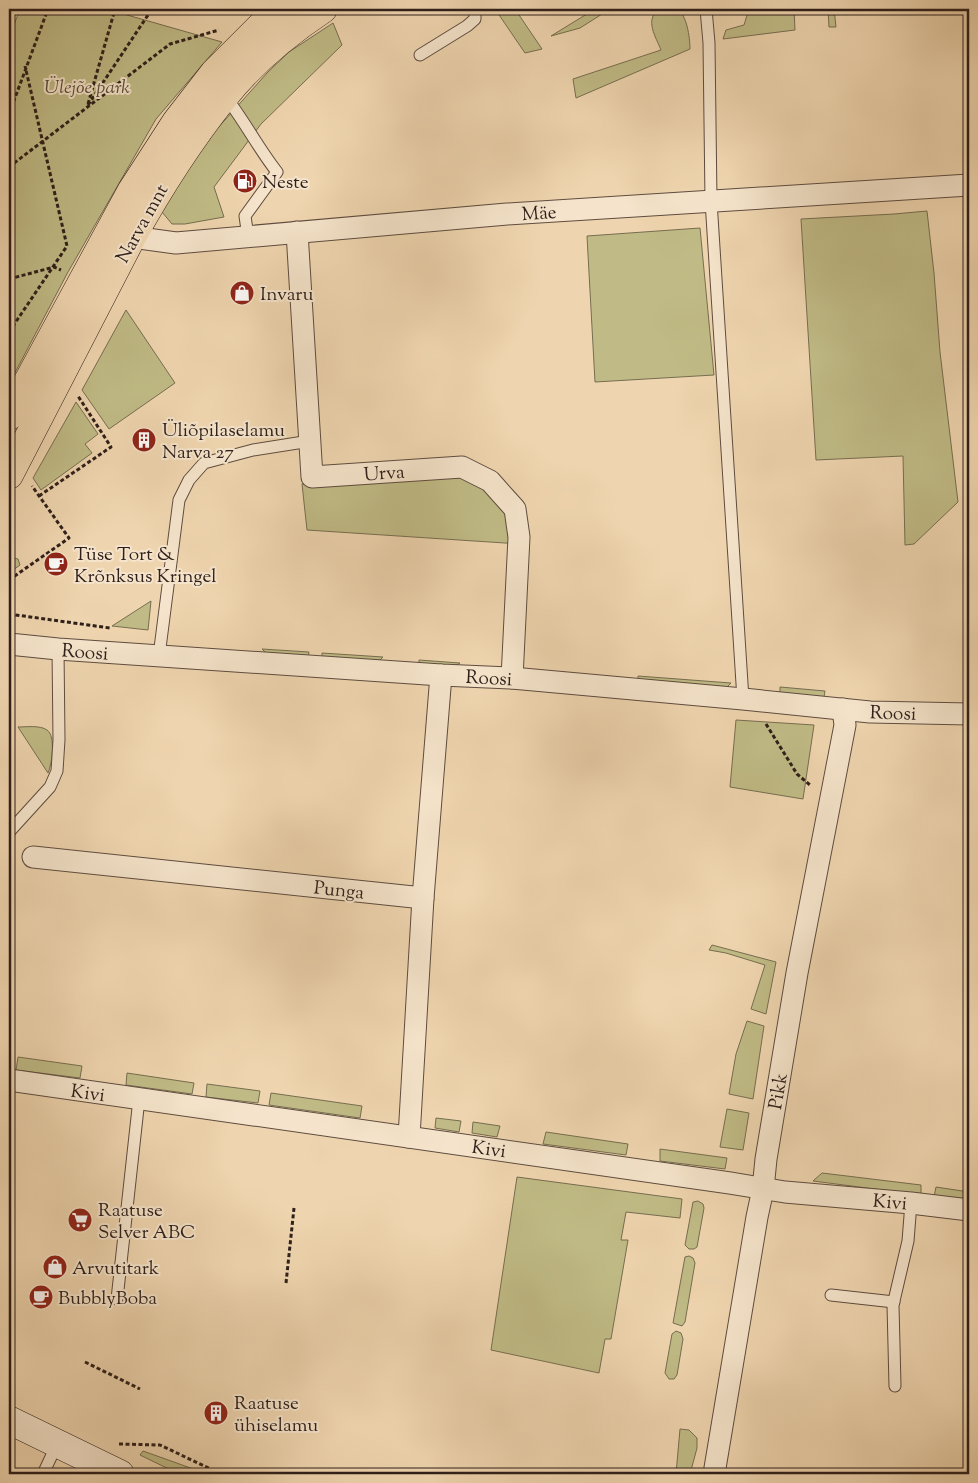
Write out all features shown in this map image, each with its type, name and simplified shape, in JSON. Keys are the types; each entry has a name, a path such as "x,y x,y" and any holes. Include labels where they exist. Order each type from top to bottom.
{"highway":[{"name":"Narva mnt","path":"18,478 121,232 132,190 176,122 214,73 262,25 282,9"},
{"name":"Narva mnt","path":"9,416 121,232 151,202 225,96 312,12"}],"main road":[{"path":"9,1420 120,1474"}],"street":[{"name":"Mäe","path":"121,232 176,243 507,214 969,185"},
{"name":"Urva","path":"298,232 312,477 462,467 490,481 514,509 519,537 512,678"},
{"name":"Roosi","path":"9,644 159,656 512,678 743,698 870,712 969,714"},
{"path":"409,1137 423,898 441,675"},
{"name":"Pikk","path":"714,1474 796,983 845,725 843,709"},
{"name":"Punga","path":"33,857 423,898"},
{"name":"Kivi","path":"9,1080 730,1182 763,1189 969,1210"}],"lane":[{"path":"420,56 467,26 475,18 475,9"},
{"path":"706,9 709,43 711,201 743,698"},
{"path":"225,96 239,113 264,156 277,172 245,216 248,237"},
{"path":"159,656 180,500 189,480 204,463 253,450 310,441"},
{"path":"9,832 50,787 57,771 59,740 55,719 58,649"},
{"path":"117,1299 138,1099"},
{"path":"895,1386 894,1302 908,1240 911,1203"},
{"path":"831,1295 894,1302"},
{"path":"43,1474 57,1444"}],"path":[{"path":"9,114 48,9"},
{"path":"87,108 115,9"},
{"path":"87,108 152,9"},
{"path":"9,167 170,44 224,29"},
{"path":"9,332 67,246 26,66"},
{"path":"9,279 54,267 68,272"},
{"path":"39,496 111,447 74,390"},
{"path":"9,580 69,538 39,496 18,478"},
{"path":"763,718 797,774 811,786"},
{"path":"286,1283 294,1208"},
{"path":"85,1362 140,1389"},
{"path":"112,1443 160,1446 222,1474"}],"green space":[{"name":"Ülejõe park","path":"20,9 106,9 222,42 156,119 68,272 9,384 9,38"},
{"path":"495,9 515,9 542,49 525,53"},
{"path":"595,9 610,9 580,28 551,36"},
{"path":"659,9 675,9 679,11 687,26 690,49 576,98 573,79 661,50 652,29 652,18"},
{"path":"749,9 794,9 795,30 723,39 726,30 744,25"},
{"path":"828,9 834,9 836,27 829,27"},
{"path":"333,23 342,45 261,124 214,187 224,217 185,224 172,224 162,212 172,190 198,150 268,72 289,52"},
{"path":"927,211 940,352 958,502 914,544 905,545 903,456 816,460 801,219"},
{"path":"700,228 714,375 595,382 587,236"},
{"path":"126,310 175,383 109,429 82,390"},
{"path":"76,402 98,434 85,444 92,453 41,490 33,478"},
{"path":"486,471 520,544 307,530 302,484"},
{"path":"9,557 18,559 20,565 9,573"},
{"path":"151,601 148,630 112,626"},
{"path":"262,649 309,652 308,658 269,656"},
{"path":"322,653 383,657 377,663 322,660"},
{"path":"419,660 460,663 452,668 419,666"},
{"path":"638,676 731,683 725,689 638,682"},
{"path":"780,687 825,691 824,697 780,693"},
{"path":"736,720 814,725 803,799 730,787"},
{"path":"18,727 41,727 50,733 52,750 48,773"},
{"path":"712,945 776,962 766,1014 751,1009 765,965 726,953 709,950"},
{"path":"747,1021 764,1026 753,1099 729,1094 736,1054"},
{"path":"18,1057 82,1066 80,1078 16,1070"},
{"path":"127,1073 194,1083 192,1094 126,1085"},
{"path":"207,1084 260,1091 258,1103 206,1097"},
{"path":"271,1093 362,1106 360,1118 269,1105"},
{"path":"727,1109 749,1113 743,1150 720,1147"},
{"path":"436,1118 461,1121 459,1132 435,1128"},
{"path":"473,1122 500,1126 497,1137 472,1133"},
{"path":"546,1132 628,1144 626,1155 543,1144"},
{"path":"660,1149 727,1158 725,1169 660,1161"},
{"path":"822,1173 921,1185 921,1195 813,1181"},
{"path":"517,1177 682,1199 680,1218 626,1212 621,1240 628,1240 611,1339 605,1339 599,1373 491,1350"},
{"path":"936,1187 969,1192 969,1202 934,1197"},
{"path":"698,1201 703,1204 704,1208 697,1247 689,1249 685,1245 693,1202"},
{"path":"685,1257 693,1258 695,1263 685,1322 682,1326 673,1323"},
{"path":"676,1331 681,1333 683,1339 677,1375 674,1379 669,1379 665,1373 672,1334"},
{"path":"680,1429 689,1430 697,1438 697,1448 690,1474 676,1474"},
{"path":"143,1451 205,1474 179,1474 140,1455"}],"place":[{"name":"Neste","path":"245,181"},
{"name":"Invaru","path":"242,293"},
{"name":"Üliõpilaselamu Narva 27","path":"144,440"},
{"name":"Tüse Tort & Krõnksus Kringel","path":"56,564"},
{"name":"Raatuse Selver ABC","path":"80,1220"},
{"name":"Arvutitark","path":"55,1267"},
{"name":"BubblyBoba","path":"41,1297"},
{"name":"Raatuse ühiselamu","path":"216,1413"}]}
